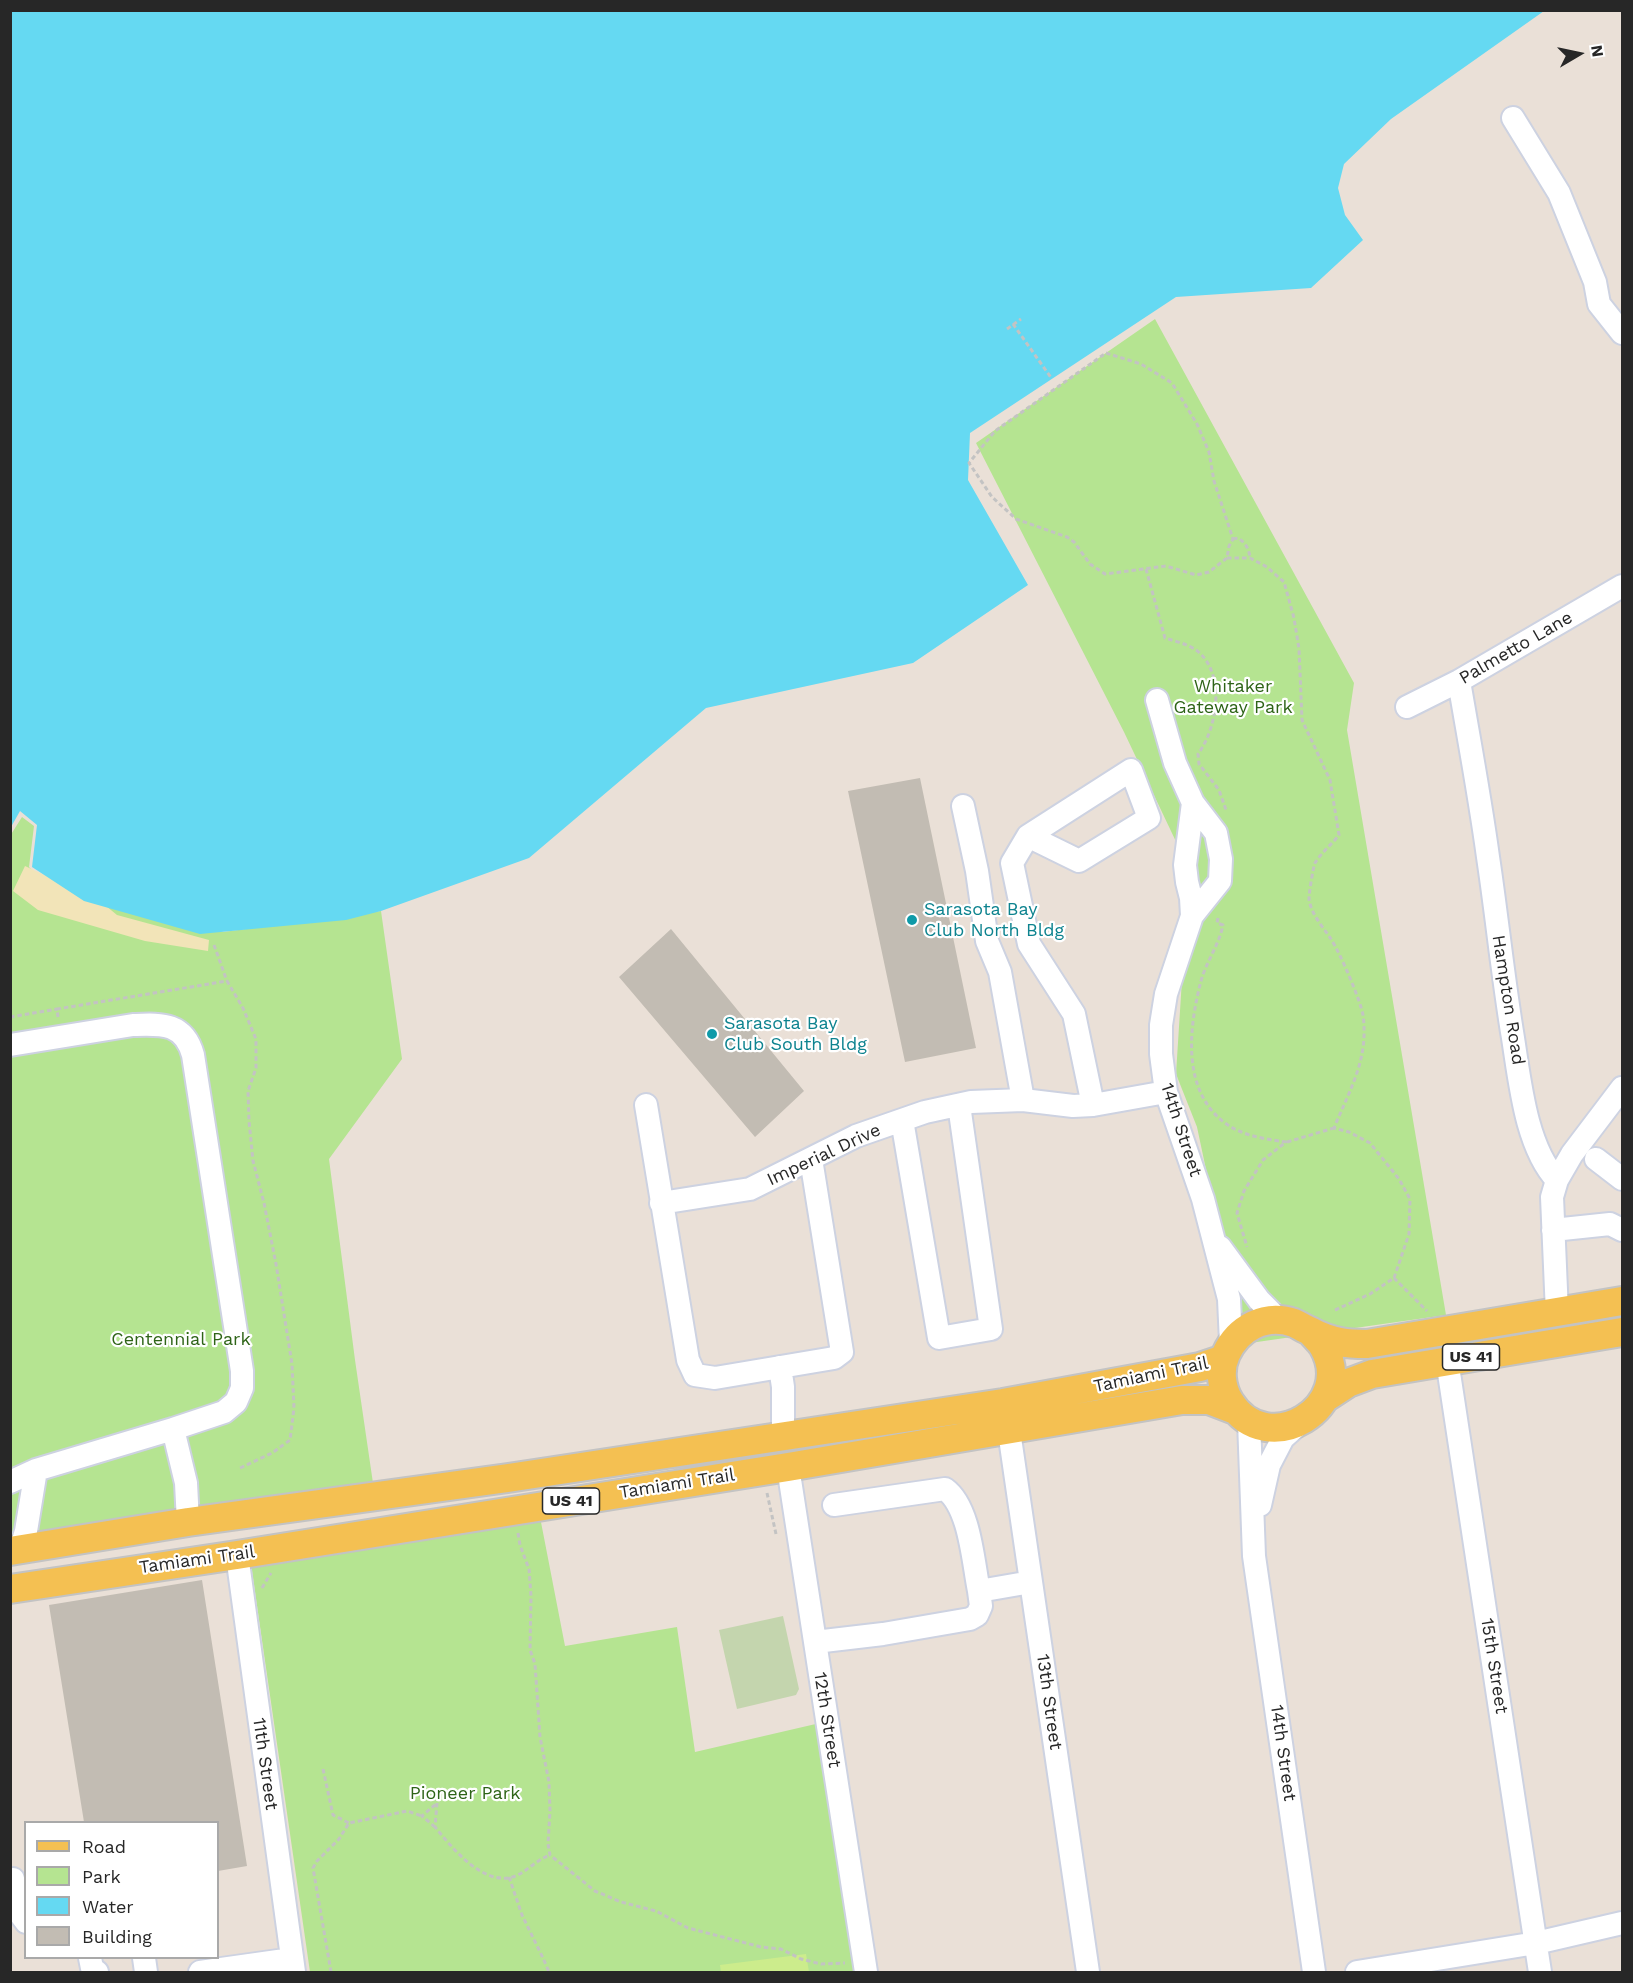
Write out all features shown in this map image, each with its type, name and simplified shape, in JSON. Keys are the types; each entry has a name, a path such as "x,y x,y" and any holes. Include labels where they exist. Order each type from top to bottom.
{"main road":[{"name":"US 41","path":"1278,1319 1295,1323 1311,1332 1341,1342 1367,1344 1622,1300"},
{"path":"1447,1360 1450,1354 1464,1346 1537,1335 1548,1329 1557,1313"},
{"name":"Tamiami Trail","path":"15,1550 188,1522 508,1478 1026,1399 1200,1368 1227,1351 1244,1330 1260,1322 1278,1319"},
{"path":"1311,1332 1323,1346 1329,1363 1330,1381 1325,1398"},
{"name":"US 41","path":"1300,1423 1314,1412 1325,1398 1348,1383 1372,1374 1623,1332"},
{"name":"Tamiami Trail","path":"1227,1351 1222,1377 1226,1395 1242,1415"},
{"name":"Tamiami Trail","path":"10,1589 788,1467 1182,1400 1209,1400 1265,1427 1283,1428 1300,1423"},
{"path":"237,1555 237,1541 239,1536 245,1534 456,1502 508,1478"},
{"path":"10,1577 33,1569 155,1547 181,1532 188,1522"}],"street":[{"path":"1513,118 1559,193 1594,282 1599,304 1623,333"},
{"name":"Palmetto Lane","path":"1407,707 1459,681 1623,586"},
{"name":"Hampton Road","path":"1459,681 1488,856 1500,961 1520,1077 1533,1136 1546,1168 1557,1180"},
{"name":"14th Street","path":"1157,700 1170,749 1193,803 1216,833 1221,864 1220,880 1192,916 1166,994 1161,1054 1166,1092 1203,1199 1229,1299 1227,1351"},
{"path":"1028,836 1079,861 1149,818 1131,770 1028,836 1012,863 1029,944 1074,1014 1093,1105"},
{"name":"14th Street","path":"1192,916 1185,865 1193,803"},
{"path":"963,806 977,870 987,941 1000,972 1023,1101"},
{"path":"10,1045 133,1025 162,1024 181,1033 190,1046 242,1371 242,1388 237,1401 224,1412 173,1430 36,1470 10,1482"},
{"path":"1557,1313 1552,1197 1557,1180 1572,1154 1623,1088"},
{"name":"Imperial Drive","path":"661,1203 750,1189 856,1136 925,1112 971,1102 1023,1101 1073,1106 1093,1105 1166,1092"},
{"path":"646,1105 688,1360 695,1375 715,1378 834,1358 842,1352 811,1159"},
{"path":"902,1120 939,1338 991,1329 959,1105"},
{"path":"1596,1159 1623,1179"},
{"path":"1553,1230 1610,1224 1623,1230"},
{"name":"14th Street","path":"1214,1238 1259,1300 1278,1319"},
{"name":"15th Street","path":"1447,1360 1540,1972"},
{"path":"780,1367 783,1387 783,1435"},
{"name":"14th Street","path":"1242,1415 1254,1533 1254,1556 1314,1972"},
{"name":"14th Street","path":"1254,1533 1269,1465 1283,1438 1300,1423"},
{"path":"173,1430 186,1483 188,1522"},
{"name":"13th Street","path":"1009,1431 1089,1972"},
{"name":"12th Street","path":"788,1467 815,1642 859,1968"},
{"path":"15,1550 26,1531 36,1470"},
{"path":"815,1642 883,1634 970,1619 977,1615 981,1606 964,1518 958,1502 945,1489 834,1505"},
{"name":"11th Street","path":"237,1555 293,1966"},
{"path":"979,1591 1031,1582"},
{"path":"16,1879 21,1914 24,1919"},
{"path":"1357,1972 1536,1943 1623,1923"},
{"path":"90,1959 92,1968 97,1972"},
{"path":"200,1972 293,1966"}],"path":[{"path":"1006,329 1021,319"},
{"path":"1013,324 1052,379"},
{"path":"1233,539 1214,482 1209,452 1197,424 1172,383 1141,364 1106,353 994,431 969,463 992,497 1016,519 1074,542 1099,572 1109,574 1166,566 1196,575 1209,572 1227,558 1250,558 1267,567 1284,582 1294,618 1299,649 1302,720 1330,780 1339,835 1314,864 1310,899 1319,923 1332,941 1346,970 1363,1013 1364,1041 1359,1073 1334,1128"},
{"path":"1227,558 1228,546 1233,539 1238,538 1249,549 1250,558"},
{"path":"1146,569 1165,639 1195,649 1206,662 1215,680 1214,715 1202,749 1198,754 1199,764 1219,790 1228,818"},
{"path":"1219,916 1216,923 1223,925 1202,980 1191,1042 1196,1079 1200,1090 1212,1108 1227,1124 1253,1136 1286,1142"},
{"path":"214,945 227,981"},
{"path":"10,1017 57,1009"},
{"path":"1248,1251 1238,1213 1244,1191 1263,1160 1286,1142 1334,1128 1349,1132 1370,1143 1399,1179 1410,1199 1409,1234 1395,1278 1370,1294 1333,1311"},
{"path":"1395,1278 1427,1311"},
{"path":"766,1488 777,1541"},
{"path":"517,1525 520,1545 529,1569 530,1650 535,1665 540,1737 549,1782 548,1844 550,1855 595,1891 621,1902 656,1911 688,1928 761,1947 781,1949 801,1959 821,1964 859,1968"},
{"path":"260,1591 272,1572"},
{"path":"323,1769 333,1815 349,1823 406,1811 422,1816 476,1870 501,1878 517,1876 543,1857 550,1855"},
{"path":"422,1816 437,1803 435,1827"},
{"path":"331,1972 313,1868 339,1839 349,1823"},
{"path":"509,1877 514,1896 549,1972"}],"green space":[{"name":"Whitaker Gateway Park","path":"1155,319 1354,683 1347,730 1446,1315 1243,1344 1197,1127 1176,1074 1189,869 1124,732 976,443"},
{"name":"Centennial Park","path":"22,817 34,826 29,867 42,881 223,932 381,911 402,1059 329,1159 374,1490 11,1541 10,836"},
{"name":"Pioneer Park","path":"540,1517 565,1646 677,1627 695,1752 820,1723 855,1972 310,1972 251,1564"},
{"path":"783,1616 799,1689 796,1695 737,1709 719,1630"},
{"path":"806,1954 809,1972 721,1972 720,1965"}],"sand":[{"path":"25,866 100,901 117,915 209,940 208,951 145,941 38,910 13,891"}],"water":[{"path":"11,10 1544,11 1391,119 1344,164 1338,188 1345,215 1363,240 1311,288 1176,297 970,433 968,480 1028,585 913,663 706,708 529,858 381,911 346,920 200,934 84,901 32,867 37,825 20,811 11,827"}],"building":[{"name":"Sarasota Bay Club North Bldg","path":"920,778 976,1048 905,1062 848,791"},
{"name":"Sarasota Bay Club South Bldg","path":"671,929 804,1091 755,1137 619,977"},
{"path":"202,1580 247,1866 219,1871 219,1821 84,1821 49,1605"}],"place":[{"name":"Sarasota Bay Club North Bldg","path":"912,920"},
{"name":"Sarasota Bay Club South Bldg","path":"712,1034"}]}
